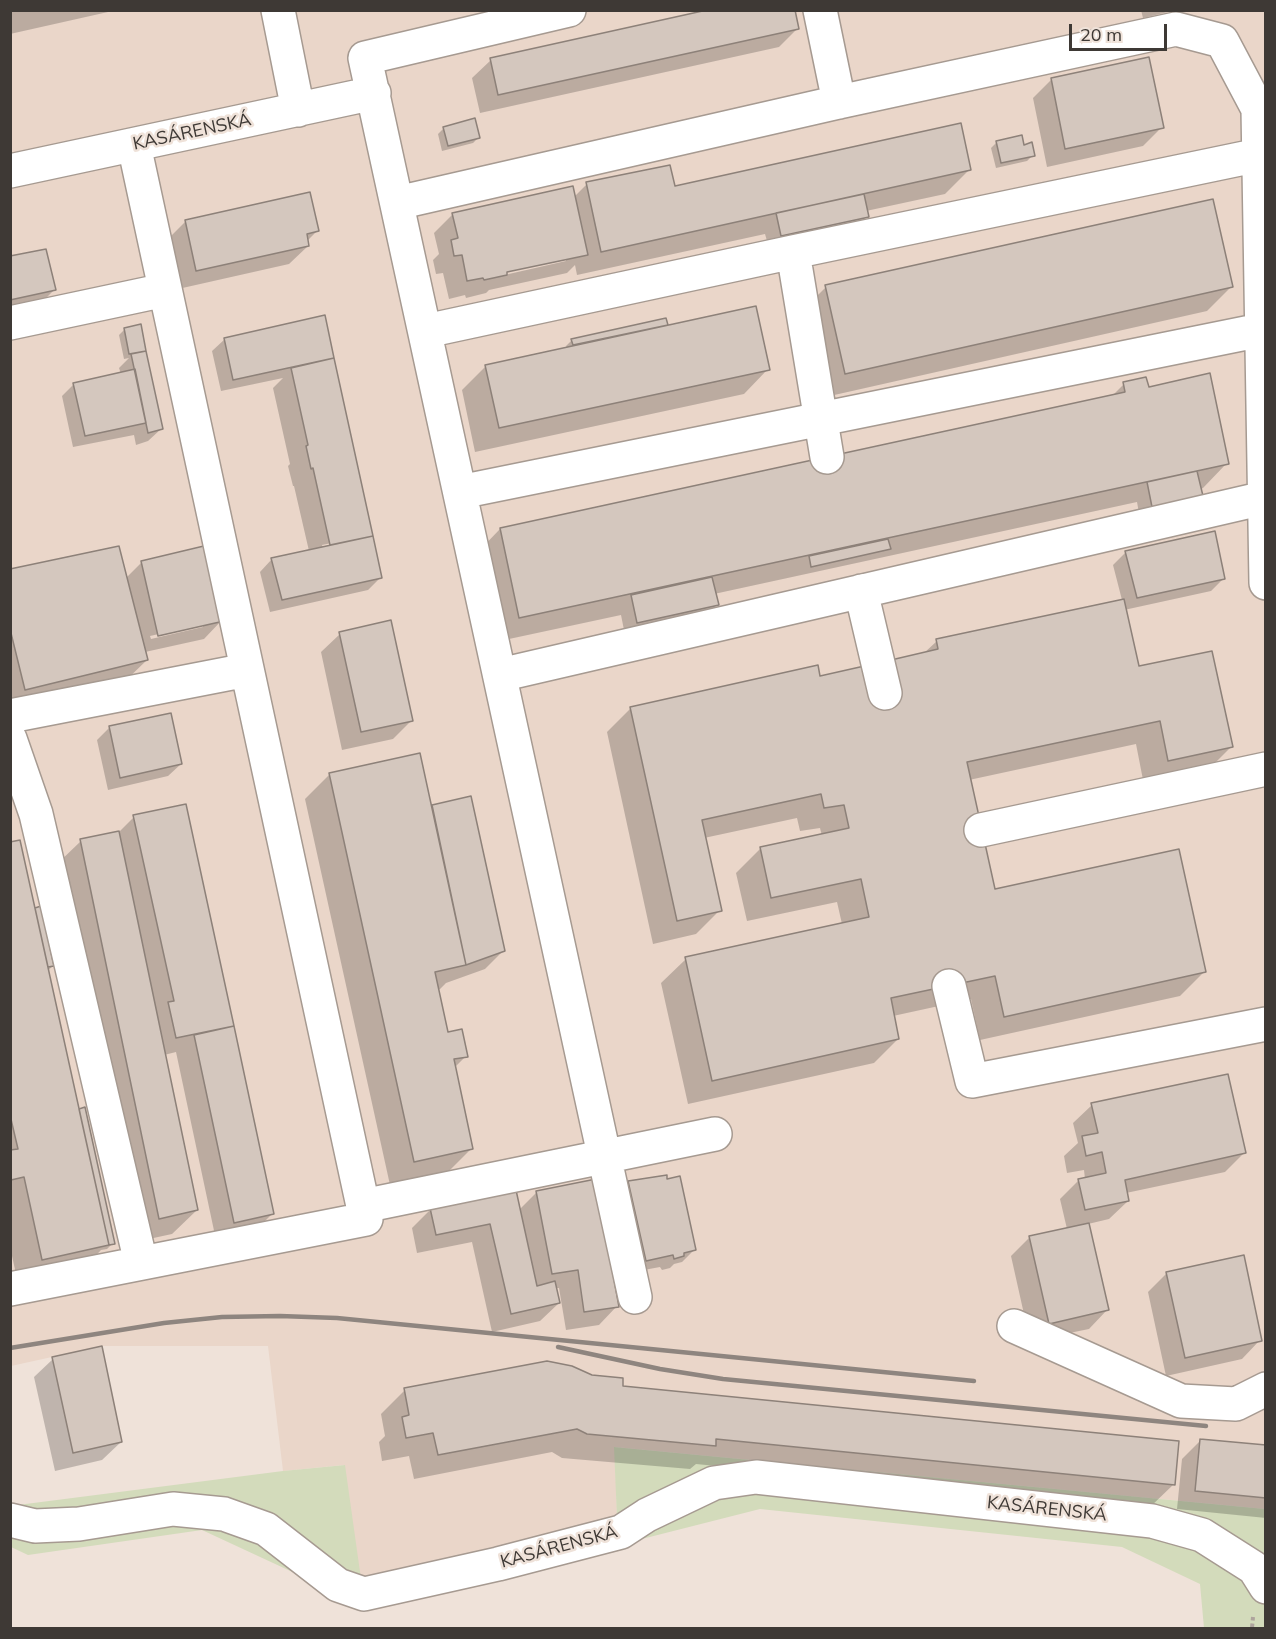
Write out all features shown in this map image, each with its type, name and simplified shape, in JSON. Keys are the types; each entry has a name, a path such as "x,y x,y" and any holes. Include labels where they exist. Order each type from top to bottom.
{"street":[{"path":"278,10 298,110"},
{"path":"569,10 365,58 635,1297"},
{"path":"820,10 839,102"},
{"path":"397,203 839,102 1176,29 1222,41 1258,109 1266,583"},
{"name":"KASÁRENSKÁ","path":"10,171 374,93"},
{"path":"10,1289 366,1219 134,145"},
{"path":"426,331 1259,155"},
{"path":"793,252 826,457"},
{"path":"10,323 165,290"},
{"path":"460,492 1261,330"},
{"path":"500,675 1264,498"},
{"path":"861,591 885,693"},
{"path":"10,716 247,670"},
{"path":"10,739 36,814 141,1263"},
{"path":"981,830 1266,769"},
{"path":"949,986 972,1081 1266,1024"},
{"path":"363,1206 715,1134"},
{"path":"1014,1326 1181,1401 1236,1404 1266,1389"},
{"name":"KASÁRENSKÁ","path":"10,1520 34,1526 79,1524 173,1509 224,1514 266,1529 338,1585 364,1594 498,1564 621,1532 647,1515 714,1483 756,1477 1152,1521 1202,1535 1260,1577"}],"shaded area":[{"path":"10,11 1265,11 1265,1509 615,1447 617,1519 360,1579 344,1465 283,1471 268,1346 102,1346 11,1366"}],"green space":[{"path":"614,1447 1265,1509 1265,1628 1204,1628 1200,1584 1122,1547 760,1509 370,1608 202,1530 28,1555 11,1547 10,1506 345,1465 361,1579 617,1519"}],"building":[{"path":"707,10 795,10 799,29 498,95 490,58"},
{"path":"1149,57 1164,128 1065,149 1051,78"},
{"path":"475,118 480,138 448,146 443,127"},
{"path":"961,123 971,170 601,252 586,182 670,165 675,186"},
{"path":"1022,135 1024,145 1032,142 1035,156 1001,163 996,141"},
{"path":"573,186 588,255 507,272 507,275 484,280 483,278 467,281 462,255 454,256 451,240 458,238 452,213"},
{"path":"310,192 319,231 307,234 309,246 196,271 185,220"},
{"path":"864,194 869,217 781,236 776,213"},
{"path":"1213,199 1233,287 845,374 825,285"},
{"path":"46,249 56,290 10,300 10,256"},
{"path":"756,306 770,370 499,428 485,365"},
{"path":"325,315 334,358 233,380 224,338"},
{"path":"666,318 668,325 573,345 571,339"},
{"path":"141,324 146,351 129,354 124,328"},
{"path":"146,351 163,429 148,433 131,354"},
{"path":"334,358 373,536 330,545 313,468 311,469 291,368"},
{"path":"135,369 146,423 85,436 73,383"},
{"path":"1210,373 1229,464 519,618 500,528 1125,392 1123,382 1146,377 1149,387"},
{"path":"1197,471 1203,496 1152,507 1147,482"},
{"path":"1215,531 1225,579 1137,598 1125,551"},
{"path":"373,536 382,578 282,600 271,558"},
{"path":"888,539 891,549 811,567 809,556"},
{"path":"208,545 224,621 158,636 141,561"},
{"path":"119,546 148,660 25,690 10,629 10,569"},
{"path":"712,577 719,605 637,623 631,595"},
{"path":"1124,599 1139,666 1212,651 1233,747 1168,761 1160,721 967,762 995,889 1179,849 1206,972 1004,1017 995,976 891,998 899,1039 712,1081 685,957 869,917 861,879 771,898 760,847 849,828 844,805 824,808 821,794 702,820 722,911 677,921 630,707 818,665 820,676 938,649 936,639"},
{"path":"391,620 413,721 361,732 339,632"},
{"path":"171,713 182,764 120,778 109,726"},
{"path":"420,753 466,965 435,972 448,1032 462,1029 468,1057 454,1059 473,1149 414,1162 329,773"},
{"path":"471,796 505,951 466,965 432,805"},
{"path":"186,804 234,1026 176,1038 168,1002 174,1001 133,815"},
{"path":"119,831 198,1210 159,1219 80,839"},
{"path":"20,840 109,1245 42,1260 24,1177 11,1180 10,1176 10,1150 18,1149 10,1115 10,842"},
{"path":"41,906 54,966 48,967 35,908"},
{"path":"234,1026 274,1214 234,1223 194,1035"},
{"path":"1228,1074 1246,1153 1125,1180 1129,1201 1085,1210 1078,1179 1106,1173 1102,1152 1086,1156 1082,1136 1098,1133 1091,1103"},
{"path":"85,1107 115,1244 109,1245 79,1109"},
{"path":"667,1175 667,1179 680,1176 696,1250 674,1259 673,1255 646,1261 628,1181"},
{"path":"596,1179 619,1307 584,1312 578,1270 552,1274 536,1191"},
{"path":"516,1190 537,1286 555,1281 560,1303 511,1314 490,1224 436,1235 430,1208"},
{"path":"1089,1223 1109,1310 1049,1324 1029,1236"},
{"path":"1244,1255 1262,1341 1185,1358 1166,1272"},
{"path":"102,1346 122,1442 73,1453 52,1357"},
{"path":"547,1361 572,1366 592,1375 623,1378 623,1386 1179,1441 1175,1485 716,1439 716,1446 587,1434 577,1429 438,1455 433,1433 406,1438 402,1417 409,1415 404,1388"},
{"path":"1200,1439 1266,1445 1266,1498 1195,1491"}],"railway":[{"path":"10,1348 164,1323 222,1317 280,1316 337,1318 974,1381"},
{"path":"558,1347 660,1369 723,1379 1206,1426"}]}
